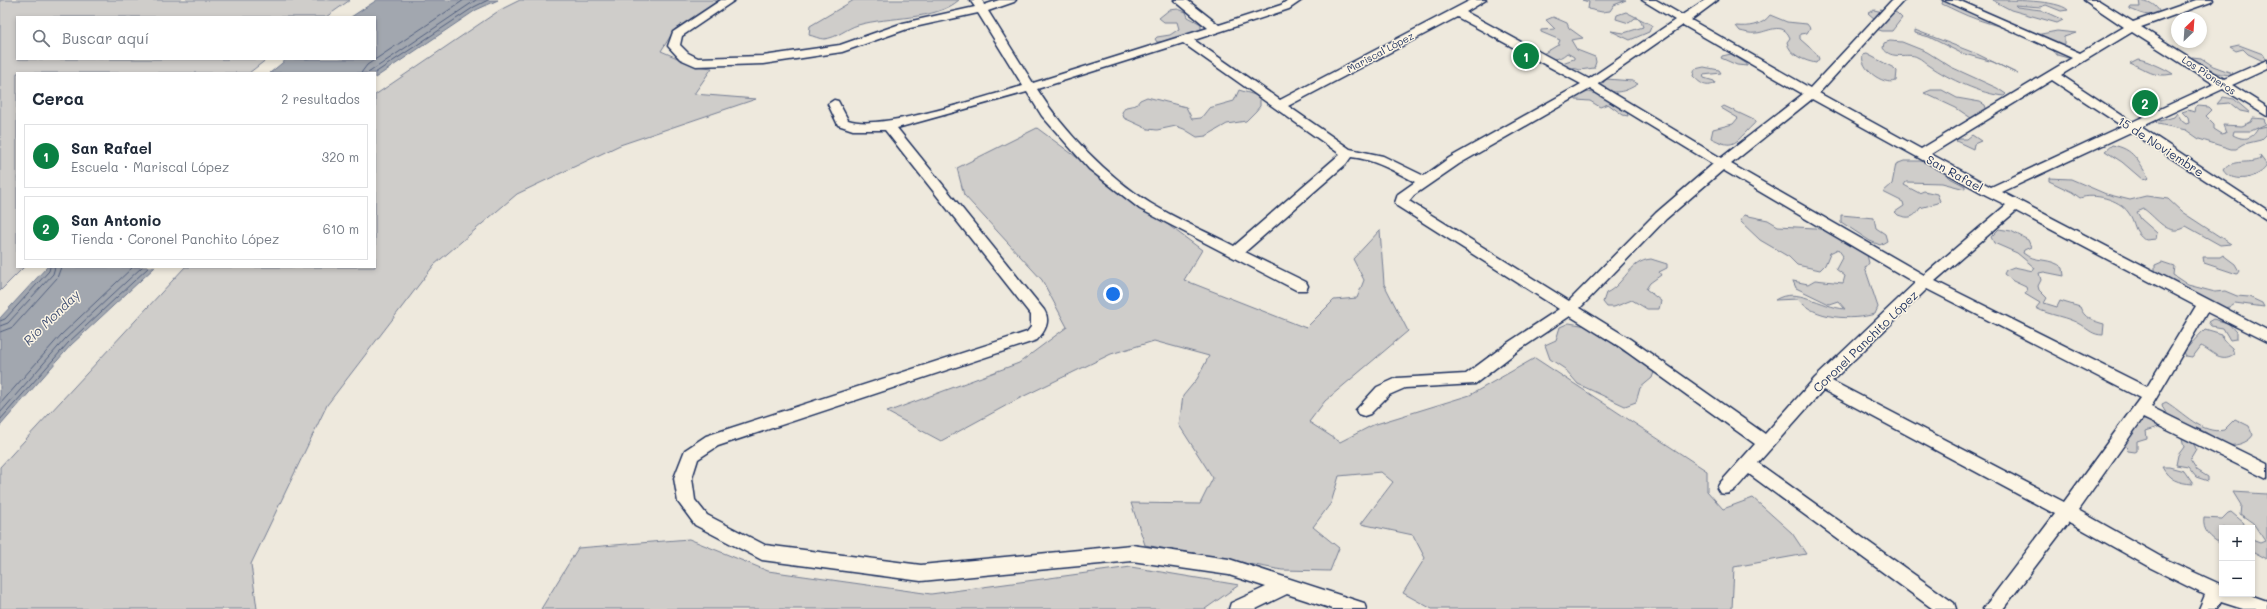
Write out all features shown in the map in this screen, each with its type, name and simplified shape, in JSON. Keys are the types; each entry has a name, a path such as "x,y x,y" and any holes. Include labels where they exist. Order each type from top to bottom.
{"street":[{"path":"729,0 677,34 674,46 684,56 696,62 763,60 842,48 907,25 979,4 1010,0"},
{"path":"1180,0 1217,29"},
{"path":"834,104 843,122 853,126 889,126 1032,87 1285,7 1296,0"},
{"name":"Mariscal López","path":"1280,105 1480,0"},
{"name":"San Rafael","path":"1648,0 1811,94 1990,192 2267,337"},
{"path":"1712,0 1590,84 1454,161 1403,197 1402,203 1625,343 1766,443"},
{"path":"1364,410 1383,391 1403,382 1469,380 1514,346 1571,308 1661,216 1722,164 1811,94 1898,0"},
{"path":"1949,0 2082,58"},
{"name":"Los Pioneros","path":"2090,0 2134,26 2267,112"},
{"path":"1922,154 2054,76 2134,26 2207,0"},
{"path":"979,4 1032,87 1046,113 1094,166 1145,206 1301,286"},
{"path":"1457,12 1590,84 1722,164 1925,282 2150,396"},
{"path":"1185,39 1347,153 1361,153 1387,162 1425,182"},
{"path":"1990,192 2267,64"},
{"name":"15 de Noviembre","path":"2054,76 2267,216"},
{"path":"889,126 1039,314 1039,328 1032,336 712,441 691,455 683,478 687,502 701,520 762,552 921,573 1132,553 1229,567 1288,585 1357,609"},
{"path":"1236,252 1341,161 1347,153"},
{"name":"Coronel Panchito López","path":"1726,488 1821,382 1925,282 2015,205"},
{"path":"1992,609 2067,512 2150,396 2204,305"},
{"path":"1821,382 2067,512 2156,563 2219,593"},
{"path":"2140,410 2267,472"},
{"path":"1748,464 1947,609"},
{"path":"1238,609 1288,585"},
{"path":"2208,609 2219,594"},
{"path":"2232,597 2267,609"}],"shaded area":[{"path":"0,0 350,0 327,16 16,16 16,60 266,60 250,72 16,72 16,268 23,268 0,291"},
{"path":"520,0 719,0 675,29 661,51 696,66 712,68 694,94 756,99 620,145 517,194 434,265 327,405 251,564 257,609 0,609 0,467 184,268 376,268 376,94 500,10"},
{"path":"854,0 959,0 949,7 937,12 870,22 850,28 829,38 822,39 809,35 810,26"},
{"path":"1582,0 1626,0 1614,5 1610,11 1602,12 1588,9 1589,2"},
{"path":"1943,0 2036,35 2057,31 2076,33 2064,37 2064,45 2074,49 2080,54 2077,57 2068,58 2057,55 2052,49 2032,39 1963,14 1942,4"},
{"path":"1992,0 2045,2 2055,4 2068,10 2061,11 2046,5 2040,7 2015,5 2017,7 2041,10 2063,20 2057,23 2011,10"},
{"path":"2139,0 2151,4 2159,10 2160,13 2148,15 2130,9 2130,7 2140,7"},
{"path":"1178,9 1186,12 1188,17 1201,24 1201,31 1168,42 1157,42 1155,39 1157,37 1170,35 1179,29 1177,22 1164,22 1159,18 1169,10"},
{"path":"1880,9 1897,13 1902,18 1892,31 1882,31 1874,28 1876,20 1868,13 1874,10 1883,12"},
{"path":"1626,12 1640,19 1635,18 1629,23 1616,19 1617,15"},
{"path":"1770,15 1787,22 1807,24 1810,28 1807,33 1800,34 1800,39 1817,54 1819,59 1816,63 1807,61 1794,54 1788,47 1787,42 1790,38 1783,30 1774,29 1752,33 1740,31 1736,26 1759,24"},
{"path":"1553,17 1567,23 1569,28 1583,38 1571,40 1577,50 1595,57 1596,62 1594,68 1580,70 1563,65 1562,63 1574,59 1574,57 1567,53 1554,59 1541,55 1558,45 1560,40 1541,32 1541,30 1555,29 1546,20"},
{"path":"1640,19 1652,25 1649,32 1630,40 1611,31 1624,33 1643,27"},
{"path":"1915,30 1977,54 2018,74 1993,62 1961,53 1929,37 1915,33"},
{"path":"1890,41 1902,42 1927,52 1951,67 1997,88 2006,94 2004,96 1995,95 1975,89 1946,76 1917,57 1890,54 1883,48 1884,43"},
{"path":"2239,45 2263,54 2266,59 2263,61 2248,54 2243,49 2236,51 2230,47"},
{"path":"1731,54 1747,64 1747,66 1737,65 1721,58 1722,56"},
{"path":"1867,54 1894,68 1897,71 1896,81 1885,81 1873,75 1868,70 1863,60 1863,55"},
{"path":"2192,57 2201,58 2213,66 2232,73 2233,75 2221,74 2198,66 2189,60"},
{"path":"2138,59 2156,65 2173,74 2160,75 2150,73 2130,63"},
{"path":"1704,67 1719,70 1721,73 1703,75 1704,78 1714,81 1715,83 1712,85 1706,85 1693,76 1695,69"},
{"path":"1606,79 1633,81 1638,84 1624,91 1615,92 1601,86"},
{"path":"1239,90 1255,95 1260,100 1260,106 1246,121 1227,124 1206,136 1197,137 1176,126 1157,130 1148,129 1124,118 1122,112 1126,107 1136,105 1140,100 1147,97 1186,107 1192,119 1201,118 1209,108 1234,101"},
{"path":"1931,90 1942,90 1957,98 1980,102 1985,105 1987,111 1971,118 1956,108 1924,93"},
{"path":"1588,92 1599,94 1627,111 1628,116 1623,115 1608,104 1600,107 1590,101 1576,100 1575,97"},
{"path":"2223,97 2234,99 2250,113 2240,111 2230,103 2217,104"},
{"path":"1724,106 1756,121 1738,140 1731,144 1723,143 1711,138 1713,129 1733,124 1738,118 1721,108"},
{"path":"2195,107 2209,107 2212,110 2206,116 2214,124 2214,129 2222,134 2226,133 2223,125 2242,126 2251,122 2253,118 2264,119 2266,124 2251,131 2234,131 2233,135 2241,138 2248,138 2254,135 2258,128 2267,126 2267,134 2261,140 2244,144 2236,149 2231,149 2199,139 2186,130 2158,124 2156,122 2158,119 2160,121 2174,117 2177,113 2182,121 2186,124 2189,123 2188,118 2182,112 2188,110 2194,112"},
{"path":"1037,128 1202,250 1184,280 1306,328 1334,300 1357,298 1364,280 1353,259 1380,230 1384,284 1408,331 1325,401 1309,422 1340,442 1373,425 1470,395 1535,358 1707,471 1707,491 1723,509 1753,498 1792,533 1806,554 1734,567 1732,609 1432,609 1403,593 1425,558 1413,535 1361,524 1393,482 1381,472 1339,476 1331,503 1313,527 1339,548 1330,571 1282,570 1145,545 1131,503 1200,504 1213,478 1179,425 1183,396 1197,379 1209,356 1154,341 1111,354 1020,398 941,441 887,412 1019,363 1067,327 1042,280 964,195 957,168"},
{"path":"1972,135 1981,141 1974,144 1973,149 1956,141 1957,139 1967,139"},
{"path":"2112,145 2126,149 2131,153 2149,178 2143,180 2122,162 2105,151"},
{"path":"2260,156 2267,165 2264,170 2253,176 2246,178 2233,177 2228,175 2224,170 2231,164 2256,161 2261,159"},
{"path":"1904,161 1921,161 1933,165 1944,171 1948,177 1965,186 1965,189 1942,183 1906,182 1904,185 1919,193 1924,191 1937,194 1940,201 1938,203 1920,208 1916,214 1911,217 1898,215 1895,212 1904,206 1903,202 1883,192 1892,184 1896,164"},
{"path":"2049,178 2071,179 2106,194 2130,200 2146,196 2168,199 2182,212 2231,244 2220,245 2186,226 2180,229 2169,229 2144,209 2137,212 2141,219 2157,233 2156,239 2146,240 2138,233 2131,216 2124,207 2106,198 2092,196 2080,198 2072,192 2049,181"},
{"path":"1744,215 1768,220 1778,226 1815,228 1827,231 1861,248 1867,255 1869,263 1865,268 1878,307 1875,314 1844,318 1834,317 1813,311 1798,299 1775,300 1783,296 1800,296 1845,309 1838,301 1829,304 1796,288 1793,281 1808,284 1815,280 1843,283 1845,276 1836,269 1843,256 1838,249 1830,253 1825,265 1820,270 1797,265 1789,257 1760,240 1740,221"},
{"path":"1841,215 1874,218 1876,228 1885,234 1887,241 1880,245 1870,241 1841,222"},
{"path":"1999,229 2011,231 2028,240 2031,247 2024,250 2023,253 2033,258 2053,262 2063,268 2064,276 2044,272 2039,273 2041,280 2038,286 2039,290 2047,298 2044,303 2057,307 2060,301 2080,307 2084,314 2089,318 2104,324 2103,335 2094,333 2076,322 2036,308 2040,303 2025,294 2027,291 2026,287 2013,281 2004,274 2006,270 2014,267 2033,271 2035,268 2017,253 1994,243 1991,237"},
{"path":"2223,255 2235,264 2239,271 2237,274 2204,263 2203,257 2220,257"},
{"path":"1651,259 1667,264 1667,268 1659,272 1661,275 1650,283 1646,289 1661,301 1659,309 1647,309 1632,300 1614,307 1607,307 1603,302 1606,293 1618,285 1637,264"},
{"path":"2162,262 2174,266 2173,275 2188,285 2215,292 2225,291 2237,296 2249,297 2262,303 2264,307 2235,303 2229,307 2223,308 2155,272 2155,265"},
{"path":"2213,319 2228,323 2236,332 2236,339 2230,340 2223,328 2211,326 2208,322"},
{"path":"1569,323 1587,326 1605,336 1618,348 1655,369 1652,378 1640,388 1636,402 1625,406 1578,384 1565,369 1550,359 1545,345 1556,340 1560,327"},
{"path":"2205,329 2222,334 2223,340 2232,348 2234,354 2229,357 2220,357 2201,346 2192,358 2186,357 2184,351"},
{"path":"2166,402 2200,426 2216,431 2224,430 2235,419 2249,426 2253,435 2251,438 2240,444 2223,444 2205,432 2173,418 2164,410 2162,404"},
{"path":"2144,420 2157,424 2158,427 2146,431 2147,438 2137,441 2137,451 2128,451 2125,444 2128,440 2127,438 2137,423"},
{"path":"2178,435 2189,440 2195,446 2196,449 2190,459 2197,470 2208,477 2208,481 2196,477 2188,467 2176,465 2178,455 2184,447 2182,438"},
{"path":"2162,467 2169,467 2184,471 2193,484 2174,480"},
{"path":"2233,492 2267,494 2267,559 2255,553 2255,541 2260,543 2265,541 2255,525 2240,514 2241,505"},
{"path":"2231,512 2244,523 2244,525 2219,525 2219,543 2208,534 2204,527 2204,518 2222,519"},
{"path":"689,539 768,571 931,594 1131,567 1239,585 1205,609 541,609 578,548"}],"water":[{"path":"377,0 498,0 476,10 376,77 376,72 271,72 286,60 376,60 376,16 353,16"},
{"name":"Río Monday","path":"46,268 154,268 71,345 0,426 0,318"}],"place":[{"name":"San Rafael","path":"1526,56"},
{"name":"San Antonio","path":"2145,103"}]}
